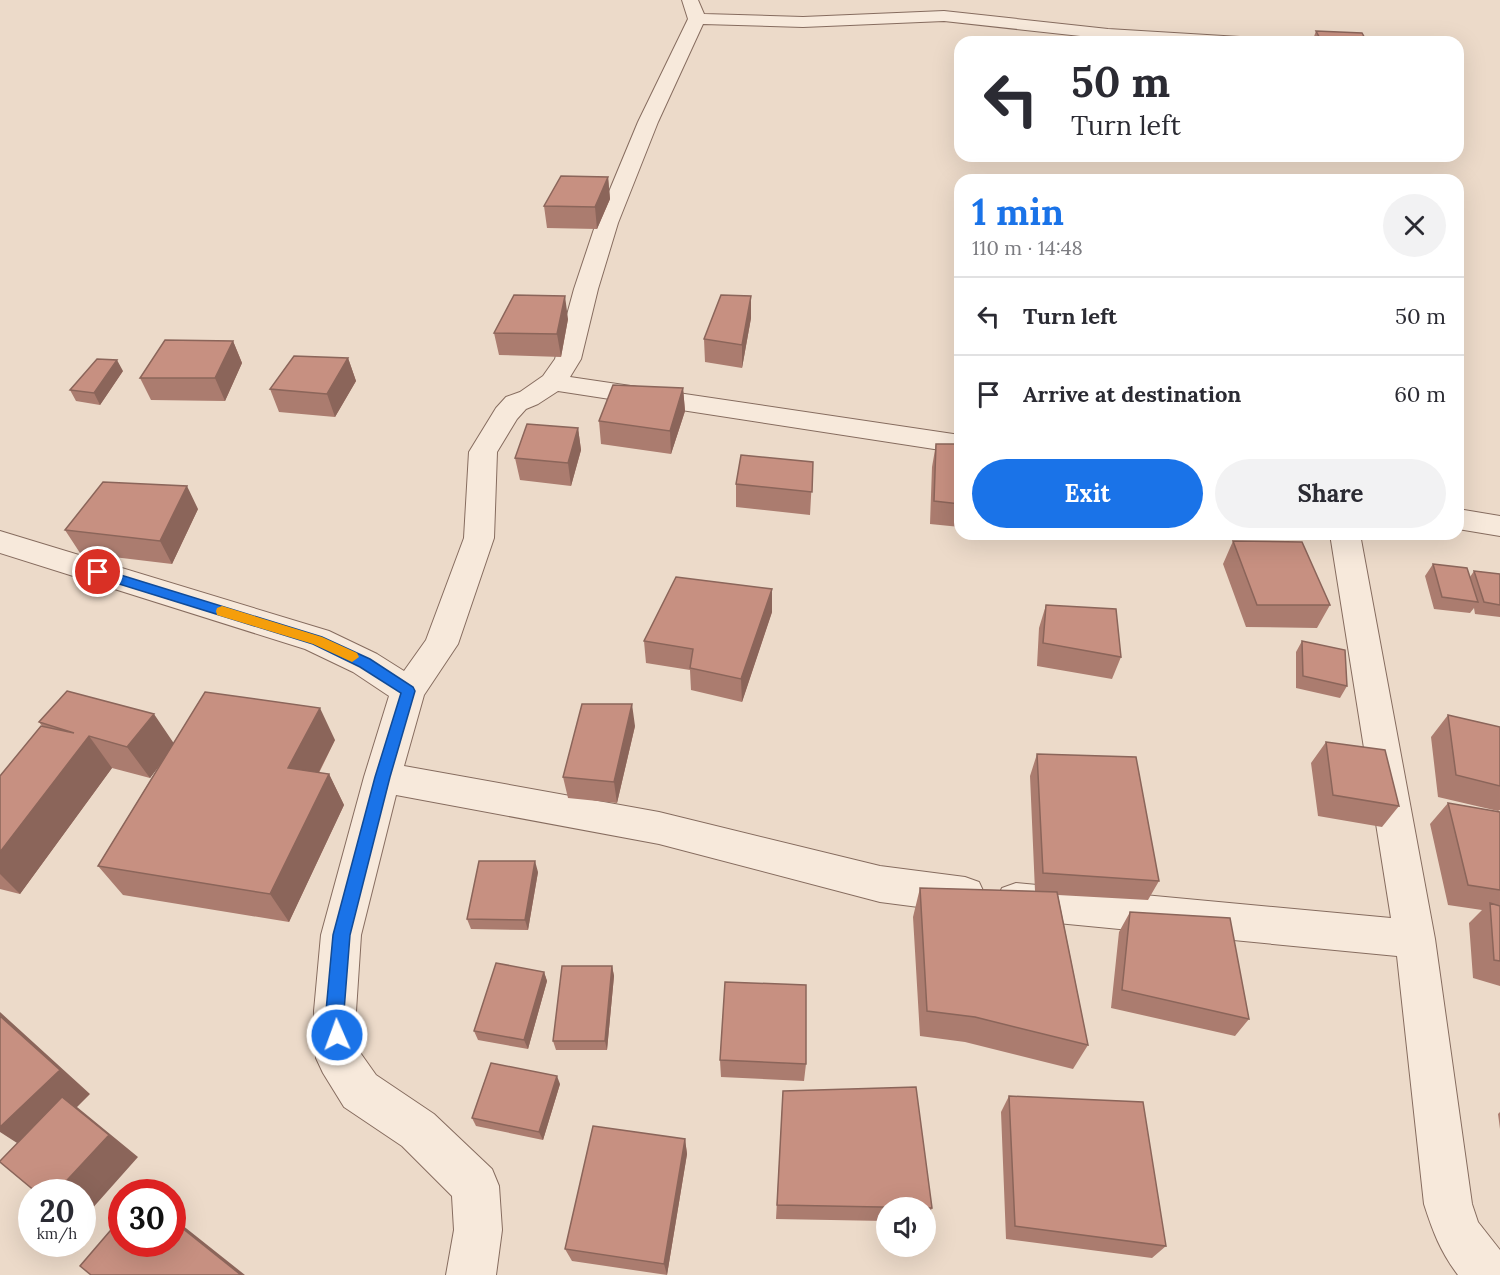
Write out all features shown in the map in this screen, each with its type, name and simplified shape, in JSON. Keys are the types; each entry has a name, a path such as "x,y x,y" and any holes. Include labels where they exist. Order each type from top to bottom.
{"street":[{"path":"471,1275 478,1230 475,1186 418,1130 360,1091 338,1058 335,1011 341,935 382,777 408,691 441,644 479,538 483,452 506,414 516,404 553,382 568,359 586,289 607,223 693,10 803,22 944,16 1141,36"},
{"path":"553,382 954,443"},
{"path":"1464,520 1500,526"},
{"path":"1346,540 1415,939 1448,1204 1460,1237 1489,1275"},
{"path":"0,542 317,640 365,663 408,691"},
{"path":"382,777 659,828 880,884 1016,902 1415,939"}],"building":[{"path":"1316,31 1362,33 1364,36 1319,36"},
{"path":"561,176 608,177 595,207 544,206"},
{"path":"514,295 565,296 557,334 494,333"},
{"path":"721,295 751,296 742,345 704,339"},
{"path":"165,340 233,341 215,378 140,378"},
{"path":"294,356 348,358 327,394 270,389"},
{"path":"97,359 117,360 94,393 70,390"},
{"path":"613,385 683,388 670,431 599,421"},
{"path":"527,424 578,428 568,463 515,458"},
{"path":"936,444 954,444 954,503 934,501"},
{"path":"741,455 813,462 812,492 736,484"},
{"path":"103,482 187,486 160,541 65,530"},
{"path":"1233,541 1302,542 1330,605 1257,605"},
{"path":"1433,564 1467,568 1478,602 1442,597"},
{"path":"1474,571 1500,574 1500,605 1484,602"},
{"path":"676,577 772,589 741,679 690,668 693,649 644,641"},
{"path":"1046,605 1116,609 1121,657 1043,643"},
{"path":"1302,641 1345,650 1347,686 1303,676"},
{"path":"67,691 154,714 127,747 89,736 0,852 0,776 41,726 74,733 39,722"},
{"path":"205,692 320,708 288,768 329,774 270,894 98,866"},
{"path":"582,704 632,704 614,782 563,777"},
{"path":"1448,715 1500,727 1500,786 1456,775"},
{"path":"1326,742 1385,750 1399,806 1333,795"},
{"path":"1037,754 1136,757 1159,881 1043,873"},
{"path":"1448,803 1500,812 1500,890 1468,885"},
{"path":"479,861 535,861 525,920 467,919"},
{"path":"920,888 1057,892 1088,1045 975,1017 927,1011"},
{"path":"1490,903 1500,906 1500,961 1494,960"},
{"path":"1130,912 1230,918 1249,1019 1122,990"},
{"path":"496,963 544,972 524,1040 474,1031"},
{"path":"562,966 612,966 605,1041 553,1041"},
{"path":"725,982 806,985 806,1064 720,1060"},
{"path":"0,1016 60,1070 0,1127"},
{"path":"491,1063 557,1076 539,1132 472,1118"},
{"path":"916,1087 931,1197 876,1197 876,1207 777,1205 783,1091"},
{"path":"1009,1096 1143,1102 1166,1246 1015,1226"},
{"path":"62,1097 109,1135 68,1179 20,1179 0,1161"},
{"path":"593,1126 685,1139 664,1264 565,1249"},
{"path":"186,1231 241,1275 91,1275 80,1266 88,1257 96,1257 96,1247 108,1233 108,1257 186,1257"}],"slow traffic":[{"path":"222,611 317,640 352,657"}],"route":[{"path":"98,572 317,640 365,663 408,691 382,777 341,935 335,1011 337,1035"}]}
